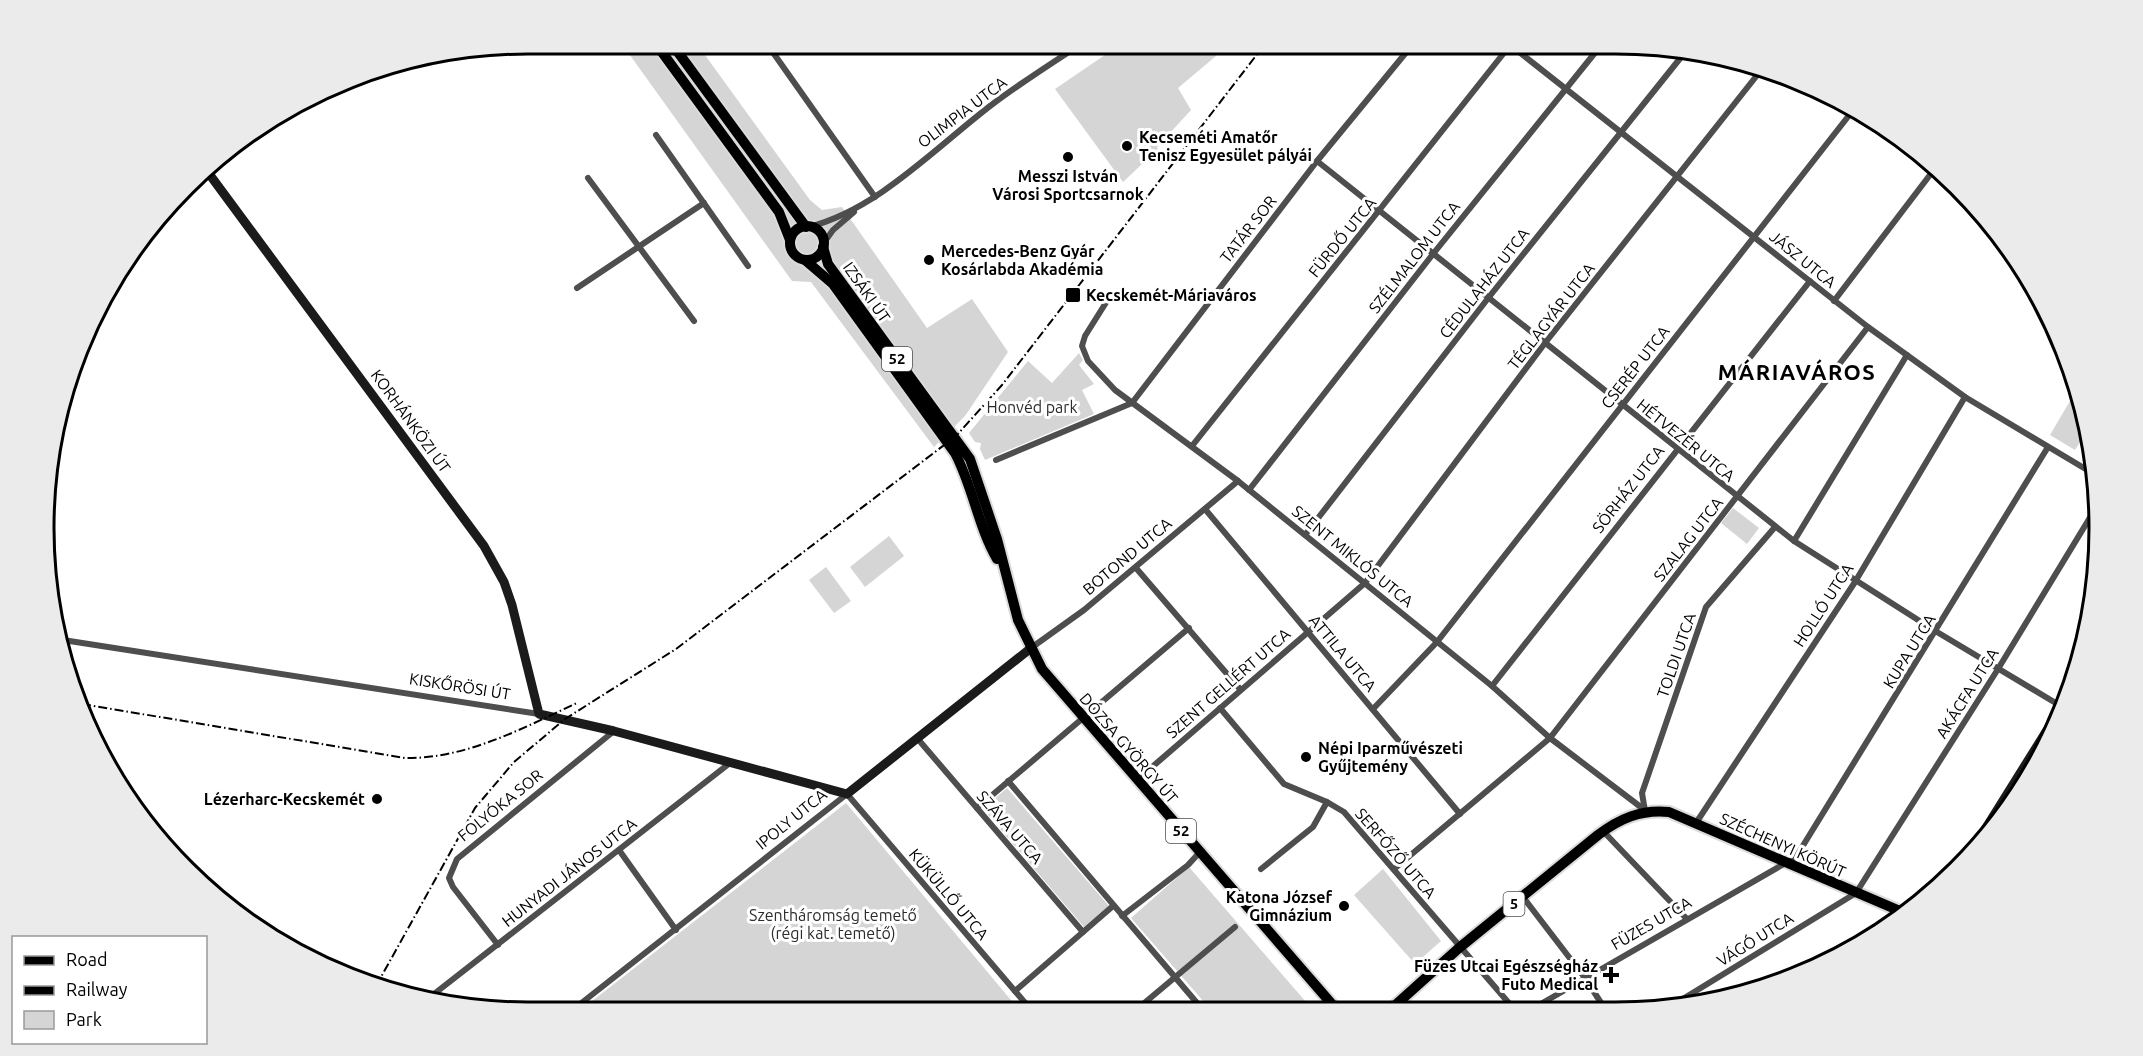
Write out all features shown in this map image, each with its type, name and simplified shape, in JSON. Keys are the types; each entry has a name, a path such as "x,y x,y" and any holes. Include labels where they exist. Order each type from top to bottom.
{"main road":[{"name":"52","path":"663,54 779,212 794,255 806,260"},
{"name":"52","path":"679,54 807,227 820,234 823,246"},
{"path":"790,240 795,231 807,227"},
{"path":"806,260 817,257 823,246"},
{"name":"IZSÁKI ÚT","path":"823,246 828,264 956,436 969,469"},
{"name":"IZSÁKI ÚT","path":"806,260 833,284 947,443 969,469"},
{"name":"DÓZSA GYÖRGY ÚT","path":"969,469 997,539 1018,620 1042,669 1330,1002"},
{"name":"SZÉCHENYI KÖRÚT","path":"1646,811 1669,812 1896,909"},
{"name":"5","path":"1399,1002 1459,948 1603,831 1616,822 1646,811"}],"street":[{"path":"774,54 875,197"},
{"name":"OLIMPIA UTCA","path":"807,227 834,219 875,197 994,103 1066,54"},
{"name":"TATÁR SOR","path":"996,460 1132,403 1317,161 1405,54"},
{"name":"FÜRDŐ UTCA","path":"1192,446 1502,54"},
{"name":"JÁSZ UTCA","path":"1522,54 1834,301 1907,356 1965,397 2085,469"},
{"name":"SZÉLMALOM UTCA","path":"1249,490 1433,254 1594,54"},
{"name":"CÉDULAHÁZ UTCA","path":"1305,535 1489,297 1680,59"},
{"name":"TÉGLAGYÁR UTCA","path":"1365,583 1545,344 1757,76"},
{"name":"CSERÉP UTCA","path":"1373,709 1437,642 1848,116"},
{"path":"656,135 748,266"},
{"name":"HÉTVEZÉR UTCA","path":"1317,161 1489,297 1675,450 1794,542 1936,632 2056,700"},
{"path":"1834,301 1930,174"},
{"name":"KORHÁNKÖZI ÚT","path":"211,176 484,546 504,582 512,605 539,714"},
{"path":"588,178 694,321"},
{"path":"576,288 704,203"},
{"name":"OLIMPIA UTCA","path":"823,246 833,230 861,205"},
{"name":"SÖRHÁZ UTCA","path":"1492,686 1675,450 1810,281"},
{"name":"SZENT MIKLÓS UTCA","path":"1112,293 1082,342 1088,361 1115,390 1238,481 1492,686 1550,738 1646,811"},
{"name":"SZALAG UTCA","path":"1394,869 1550,738 1868,327"},
{"path":"1794,542 1907,356"},
{"name":"HOLLÓ UTCA","path":"1696,823 1855,582 1965,397"},
{"name":"KUPA UTCA","path":"1784,862 1796,857 2048,447"},
{"name":"BOTOND UTCA","path":"1031,648 1136,568 1238,481"},
{"name":"ATTILA UTCA","path":"1204,509 1460,814"},
{"name":"AKÁCFA UTCA","path":"1856,893 1998,669 2089,520"},
{"name":"TOLDI UTCA","path":"1646,811 1642,793 1706,607 1775,527"},
{"path":"1136,568 1240,689"},
{"name":"SZENT GELLÉRT UTCA","path":"1137,780 1365,583"},
{"path":"977,808 1189,628"},
{"name":"KISKŐRÖSI ÚT","path":"68,641 539,714 614,731 847,794"},
{"name":"IPOLY UTCA","path":"583,1002 1031,648"},
{"name":"SERFŐZŐ UTCA","path":"1220,708 1284,784 1327,802 1344,812 1508,1002"},
{"name":"FOLYÓKA SOR","path":"498,945 453,887 449,878 457,859 465,849 614,731"},
{"name":"SZÁVA UTCA","path":"917,738 1083,933"},
{"name":"HUNYADI JÁNOS UTCA","path":"436,993 730,763"},
{"path":"1008,781 1196,1002"},
{"name":"KÜKÜLLŐ UTCA","path":"847,794 1024,1002"},
{"path":"1261,869 1313,827 1320,819 1327,802"},
{"path":"1603,831 1686,918"},
{"path":"619,850 676,930"},
{"path":"1122,916 1188,865 1199,853"},
{"name":"FÜZES UTCA","path":"1544,1002 1784,862"},
{"name":"VÁGÓ UTCA","path":"1687,996 1856,893"},
{"path":"1523,897 1600,1002"},
{"path":"1015,991 1113,906"},
{"path":"1145,1002 1235,927"}],"green space":[{"path":"629,54 704,54 810,200 822,210 842,207 927,328 972,299 1008,352 965,416 934,447 811,282 792,281"},
{"name":"Kecseméti Amatőr Tenisz Egyesület pályái","path":"1106,54 1218,54 1178,88 1191,110 1157,147 1158,149 1123,182 1055,89"},
{"name":"Honvéd park","path":"1079,353 1083,360 1079,365 1094,384 1082,390 1094,414 985,460 980,449 981,443 975,442 969,433 1028,361 1052,383"},
{"path":"2071,399 2081,441 2075,450 2050,435"},
{"path":"1733,508 1759,528 1747,544 1721,523"},
{"path":"889,536 904,556 865,587 850,567"},
{"path":"826,567 851,601 834,613 809,580"},
{"path":"1007,788 1109,906 1084,927 983,809"},
{"name":"Szentháromság temető (régi kat. temető)","path":"846,803 1012,1002 591,1002"},
{"path":"1189,867 1306,1002 1204,1002 1131,918"},
{"path":"1383,869 1441,941 1415,964 1354,895"}],"railway":[{"path":"380,978 475,808 514,762 565,719 676,649 956,436 1002,385 1257,54"},
{"path":"89,705 405,758 428,757 472,748 515,732 577,703"}],"place":[{"name":"Kecseméti Amatőr Tenisz Egyesület pályái","path":"1127,146"},
{"name":"Messzi István Városi Sportcsarnok","path":"1068,157"},
{"name":"Mercedes-Benz Gyár Kosárlabda Akadémia","path":"929,260"},
{"name":"Kecskemét-Máriaváros","path":"1073,295"},
{"name":"Népi Iparművészeti Gyűjtemény","path":"1306,757"},
{"name":"Lézerharc-Kecskemét","path":"377,799"},
{"name":"Katona József Gimnázium","path":"1344,906"},
{"name":"Füzes Utcai Egészségház Futo Medical","path":"1611,975"}],"district":[{"name":"MÁRIAVÁROS","path":"1797,372"}]}
